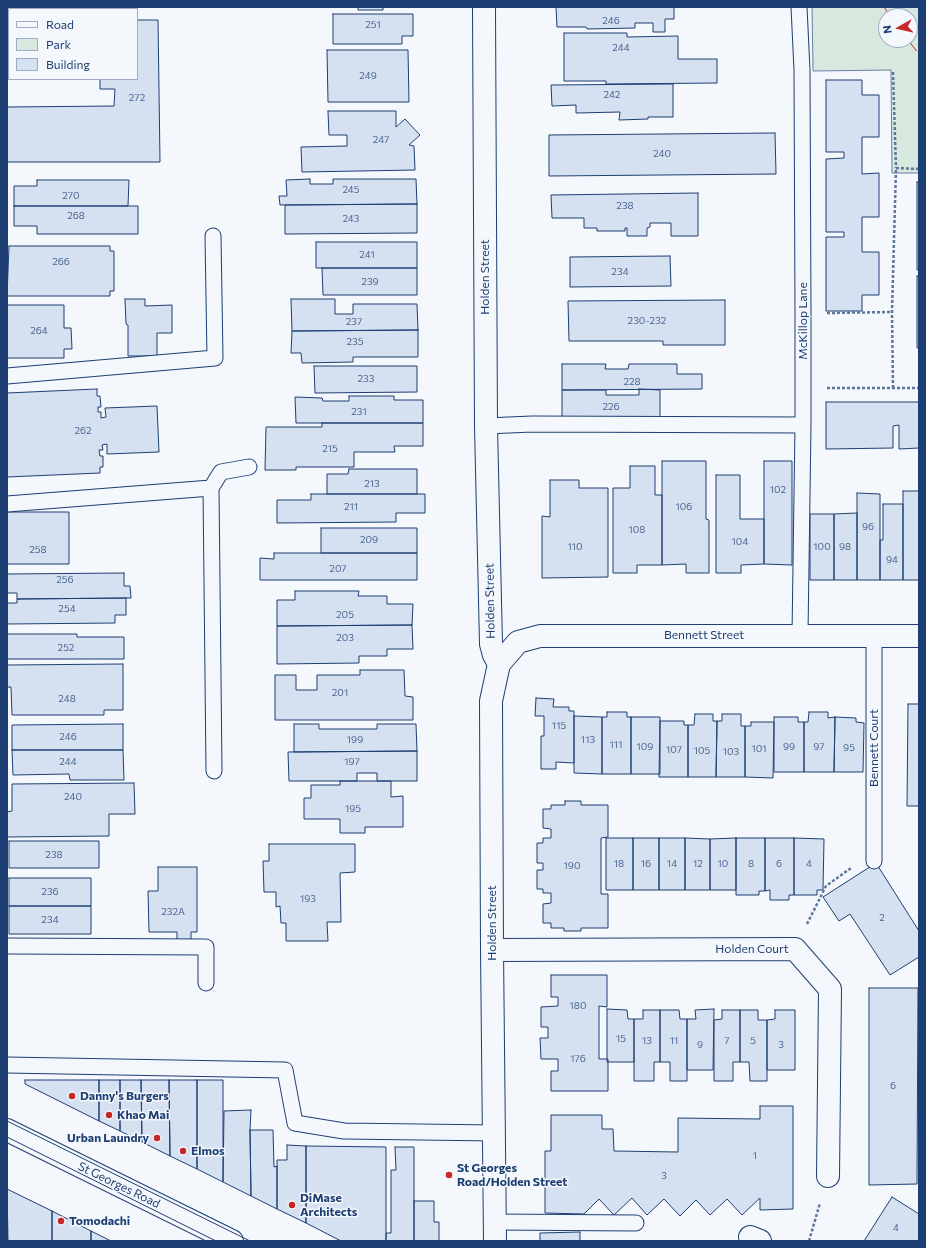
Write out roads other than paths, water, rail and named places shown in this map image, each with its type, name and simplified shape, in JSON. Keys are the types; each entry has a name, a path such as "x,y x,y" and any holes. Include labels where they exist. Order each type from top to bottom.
{"main road":[{"name":"Holden Street","path":"484,7 486,426 491,644 494,655 499,664 491,701 495,1232"},
{"name":"Bennett Street","path":"499,664 518,642 540,636 919,636"},
{"name":"Holden Court","path":"492,950 795,949 830,989 828,1176"},
{"name":"St Georges Road","path":"7,1130 232,1241"}],"lane":[{"name":"McKillop Lane","path":"799,7 802,78 803,313 800,635"},
{"path":"7,376 215,358 213,236"},
{"path":"486,426 532,424 803,425"},
{"path":"214,771 211,488 220,472 249,467"},
{"path":"7,504 211,488"},
{"name":"Bennett Court","path":"874,635 874,856"},
{"path":"7,946 206,947 206,983"},
{"path":"7,1066 285,1070 295,1123 344,1131 495,1133"},
{"path":"495,1232 636,1223"}],"tram line":[{"path":"7,1121 250,1241"},
{"path":"7,1137 216,1241"}],"place":[{"name":"Danny's Burgers","path":"72,1096"},
{"name":"Khao Mai","path":"109,1115"},
{"name":"Urban Laundry","path":"157,1138"},
{"name":"Elmos","path":"183,1151"},
{"name":"St Georges Road/Holden Street","path":"449,1175"},
{"name":"DiMase Architects","path":"292,1205"},
{"name":"Tomodachi","path":"61,1221"}]}
